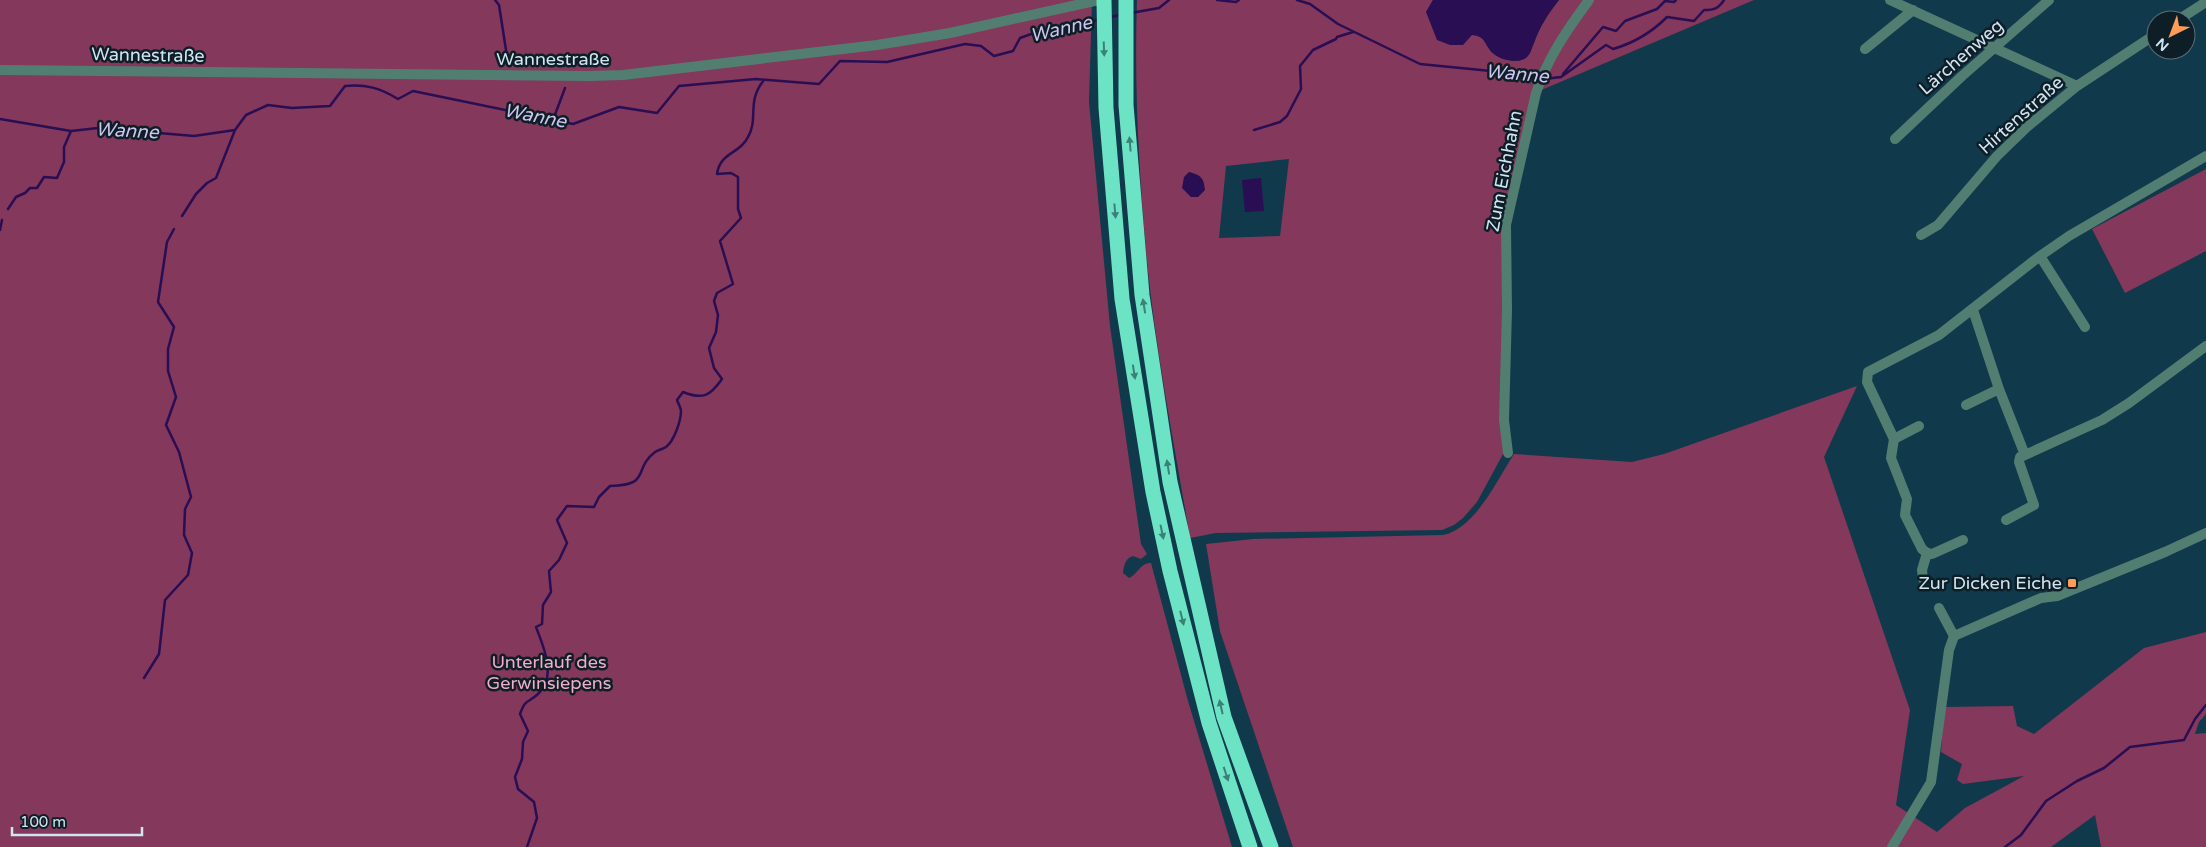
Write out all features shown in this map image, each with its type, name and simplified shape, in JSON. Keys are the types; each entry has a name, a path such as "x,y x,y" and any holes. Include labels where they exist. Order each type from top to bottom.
{"highway":[{"path":"1104,0 1106,108 1122,299 1154,492 1170,570 1209,723 1250,847"},
{"path":"1126,0 1126,105 1142,295 1170,482 1224,717 1271,847"}],"street":[{"name":"Wannestraße","path":"0,70 623,75 877,45 950,33 1099,0"},
{"name":"Zum Eichhahn","path":"1508,452 1504,420 1507,310 1506,225 1543,72 1557,44 1589,0"},
{"path":"1890,0 2077,86"},
{"name":"Lärchenweg","path":"1895,139 1962,76 2049,0"},
{"path":"2194,10 2206,2"},
{"path":"1865,49 1913,10"},
{"name":"Hirtenstraße","path":"1921,235 1938,225 1997,156 2077,86 2146,41"},
{"path":"1962,540 1932,554 1922,549 1905,515 1907,499 1890,458 1894,438 1867,382 1868,372 1936,337 2040,256 2094,220 2206,156"},
{"path":"2040,256 2086,327"},
{"path":"1973,310 2003,401 2025,455"},
{"path":"2006,520 2034,505 2019,462 2020,457 2102,420 2129,403 2206,346"},
{"path":"1966,404 1999,389"},
{"path":"1894,438 1920,426"},
{"path":"1892,847 1931,782 1949,650 1954,636 2041,598 2057,596 2165,552 2206,533"},
{"path":"1923,579 1922,570 1927,553"},
{"path":"1939,608 1954,636"}],"green space":[{"name":"Unterlauf des Gerwinsiepens","path":"0,0 1092,0 1089,102 1110,326 1141,544 1147,554 1141,559 1133,556 1128,559 1124,565 1123,573 1129,578 1144,565 1151,563 1188,701 1232,847 0,847"},
{"path":"1137,0 1433,0 1426,12 1472,35 1480,37 1497,56 1517,61 1526,58 1529,54 1548,15 1559,0 1585,0 1554,46 1503,225 1503,454 1477,502 1454,525 1442,530 1216,533 1190,538 1161,366 1147,261 1138,130","holes":["1289,159 1280,236 1219,238 1226,166"]},
{"path":"1592,0 1754,0 1539,91 1547,71"},
{"path":"2206,169 2206,251 2125,293 2092,229"},
{"path":"1857,386 1824,457 1910,710 1896,805 1937,832 1965,808 2024,776 1963,784 1957,780 1962,764 1941,752 1944,707 2013,706 2017,726 2034,734 2144,648 2206,632 2206,714 2199,722 2195,734 2206,733 2206,847 2101,847 2095,815 2051,847 1293,847 1220,631 1206,544 1253,539 1443,535 1455,531 1475,514 1514,454 1632,462 1664,454"}],"shaded area":[{"path":"1433,0 1559,0 1548,15 1526,58 1513,61 1497,56 1483,39 1477,36 1472,35 1463,45 1450,45 1437,40 1426,12"},
{"path":"1189,172 1199,176 1204,183 1205,190 1198,197 1191,197 1182,188 1184,177"},
{"path":"1261,178 1264,211 1245,212 1242,180"}],"waterway":[{"path":"495,0 499,5 508,63 564,62 564,66"},
{"name":"Wanne","path":"1131,13 1159,8 1169,0"},
{"name":"Wanne","path":"1217,0 1236,2 1239,0"},
{"name":"Wanne","path":"1297,0 1310,4 1338,24 1420,64 1491,71 1538,79"},
{"path":"1563,74 1603,27 1616,31 1625,21 1657,9 1665,1 1674,2 1676,0"},
{"name":"Wanne","path":"1544,79 1561,77 1606,45 1613,49 1635,40 1649,32 1667,17 1694,21 1704,10 1716,8 1724,0"},
{"name":"Wanne","path":"1109,17 1121,15"},
{"name":"Wanne","path":"0,119 71,131 107,127 194,136 235,130 246,115 268,105 292,108 330,106 345,86 360,86 385,92 398,99 413,91 573,124 619,107 657,113 679,86 756,79 819,84 840,61 887,62 965,44 981,46 994,56 1013,51 1020,38 1037,32 1099,20"},
{"path":"1254,130 1280,122 1287,116 1301,89 1300,66 1313,50 1337,37 1353,32"},
{"path":"527,847 537,818 534,802 518,789 515,777 522,759 523,742 528,731 520,714 525,703 538,694 544,687 547,679 547,662 536,627 542,624 543,605 551,592 549,571 559,560 567,543 557,520 567,506 594,507 599,497 610,486 623,485 637,480 648,459 655,452 666,447 674,436 681,415 677,400 683,392 696,396 706,395 722,379 714,368 709,348 716,332 718,315 714,301 717,293 733,284 720,241 741,218 738,209 738,177 731,173 717,174 722,161 740,147 748,137 753,123 755,96 764,80"},
{"path":"553,120 565,88"},
{"path":"182,216 196,194 207,183 216,178 235,130"},
{"path":"8,209 16,197 25,193 30,188 37,188 44,177 57,178 64,162 64,147 71,131"},
{"path":"0,230 2,220"},
{"path":"144,678 159,654 165,600 188,575 192,553 184,535 185,509 191,497 179,452 166,425 176,397 168,371 168,349 174,327 158,302 167,242 174,229"},
{"path":"2005,847 2021,835 2046,801 2077,781 2104,768 2130,747 2184,740 2195,719 2206,705"}],"place":[{"name":"Zur Dicken Eiche","path":"2072,583"}]}
